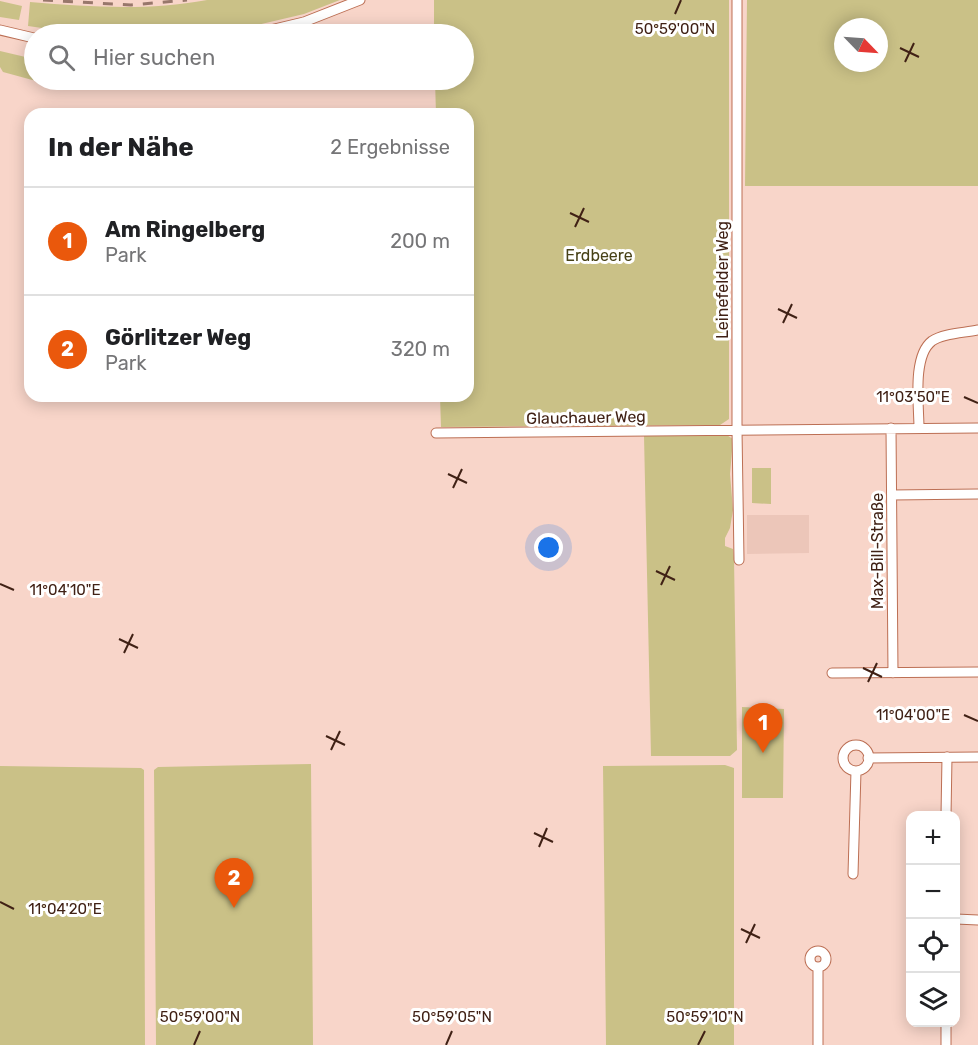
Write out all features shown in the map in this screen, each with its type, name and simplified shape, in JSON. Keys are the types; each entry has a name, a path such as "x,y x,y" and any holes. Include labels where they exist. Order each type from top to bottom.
{"street":[{"path":"296,24 360,0"},
{"name":"Leinefelder Weg","path":"737,0 739,560"},
{"path":"0,30 24,36"},
{"path":"919,428 919,366 923,352 932,342 945,336 978,330"},
{"name":"Max-Bill-Straße","path":"891,428 892,673"},
{"name":"Glauchauer Weg","path":"436,433 978,428"},
{"path":"892,495 978,494"},
{"path":"832,673 978,672"},
{"path":"860,746 867,752 868,758 864,768 856,771 845,765 843,756 848,748 860,746"},
{"path":"945,811 947,757"},
{"path":"868,758 978,757"},
{"path":"853,874 856,771"},
{"path":"960,919 978,920"},
{"path":"818,967 818,1045"},
{"path":"946,1027 946,1045"}],"shaded area":[{"path":"747,515 809,515 809,553 747,554"}],"green space":[{"path":"207,0 340,0 304,14 261,24 28,24 30,2 141,7"},
{"name":"Erdbeere","path":"434,0 729,0 729,419 720,425 441,427 440,402 474,402 474,108 436,108 435,90 474,90 474,24 434,24"},
{"path":"747,0 978,0 978,186 745,186"},
{"path":"0,1 22,6 19,20 0,17"},
{"path":"0,51 24,57 24,78 3,72 0,67"},
{"path":"725,434 733,439 730,474 733,510 725,546 733,549 734,558 737,750 730,756 651,756 644,436"},
{"path":"752,468 771,468 771,504 752,503"},
{"path":"742,707 784,709 783,798 742,798"},
{"path":"311,764 313,1045 156,1045 154,770 158,767"},
{"path":"725,765 734,768 734,1045 606,1045 603,766"},
{"path":"0,766 141,768 144,770 145,1045 0,1045"}],"railway":[{"path":"43,0 131,5 187,0"}],"place":[{"name":"Am Ringelberg","path":"763,753"},
{"name":"Görlitzer Weg","path":"234,908"}]}
